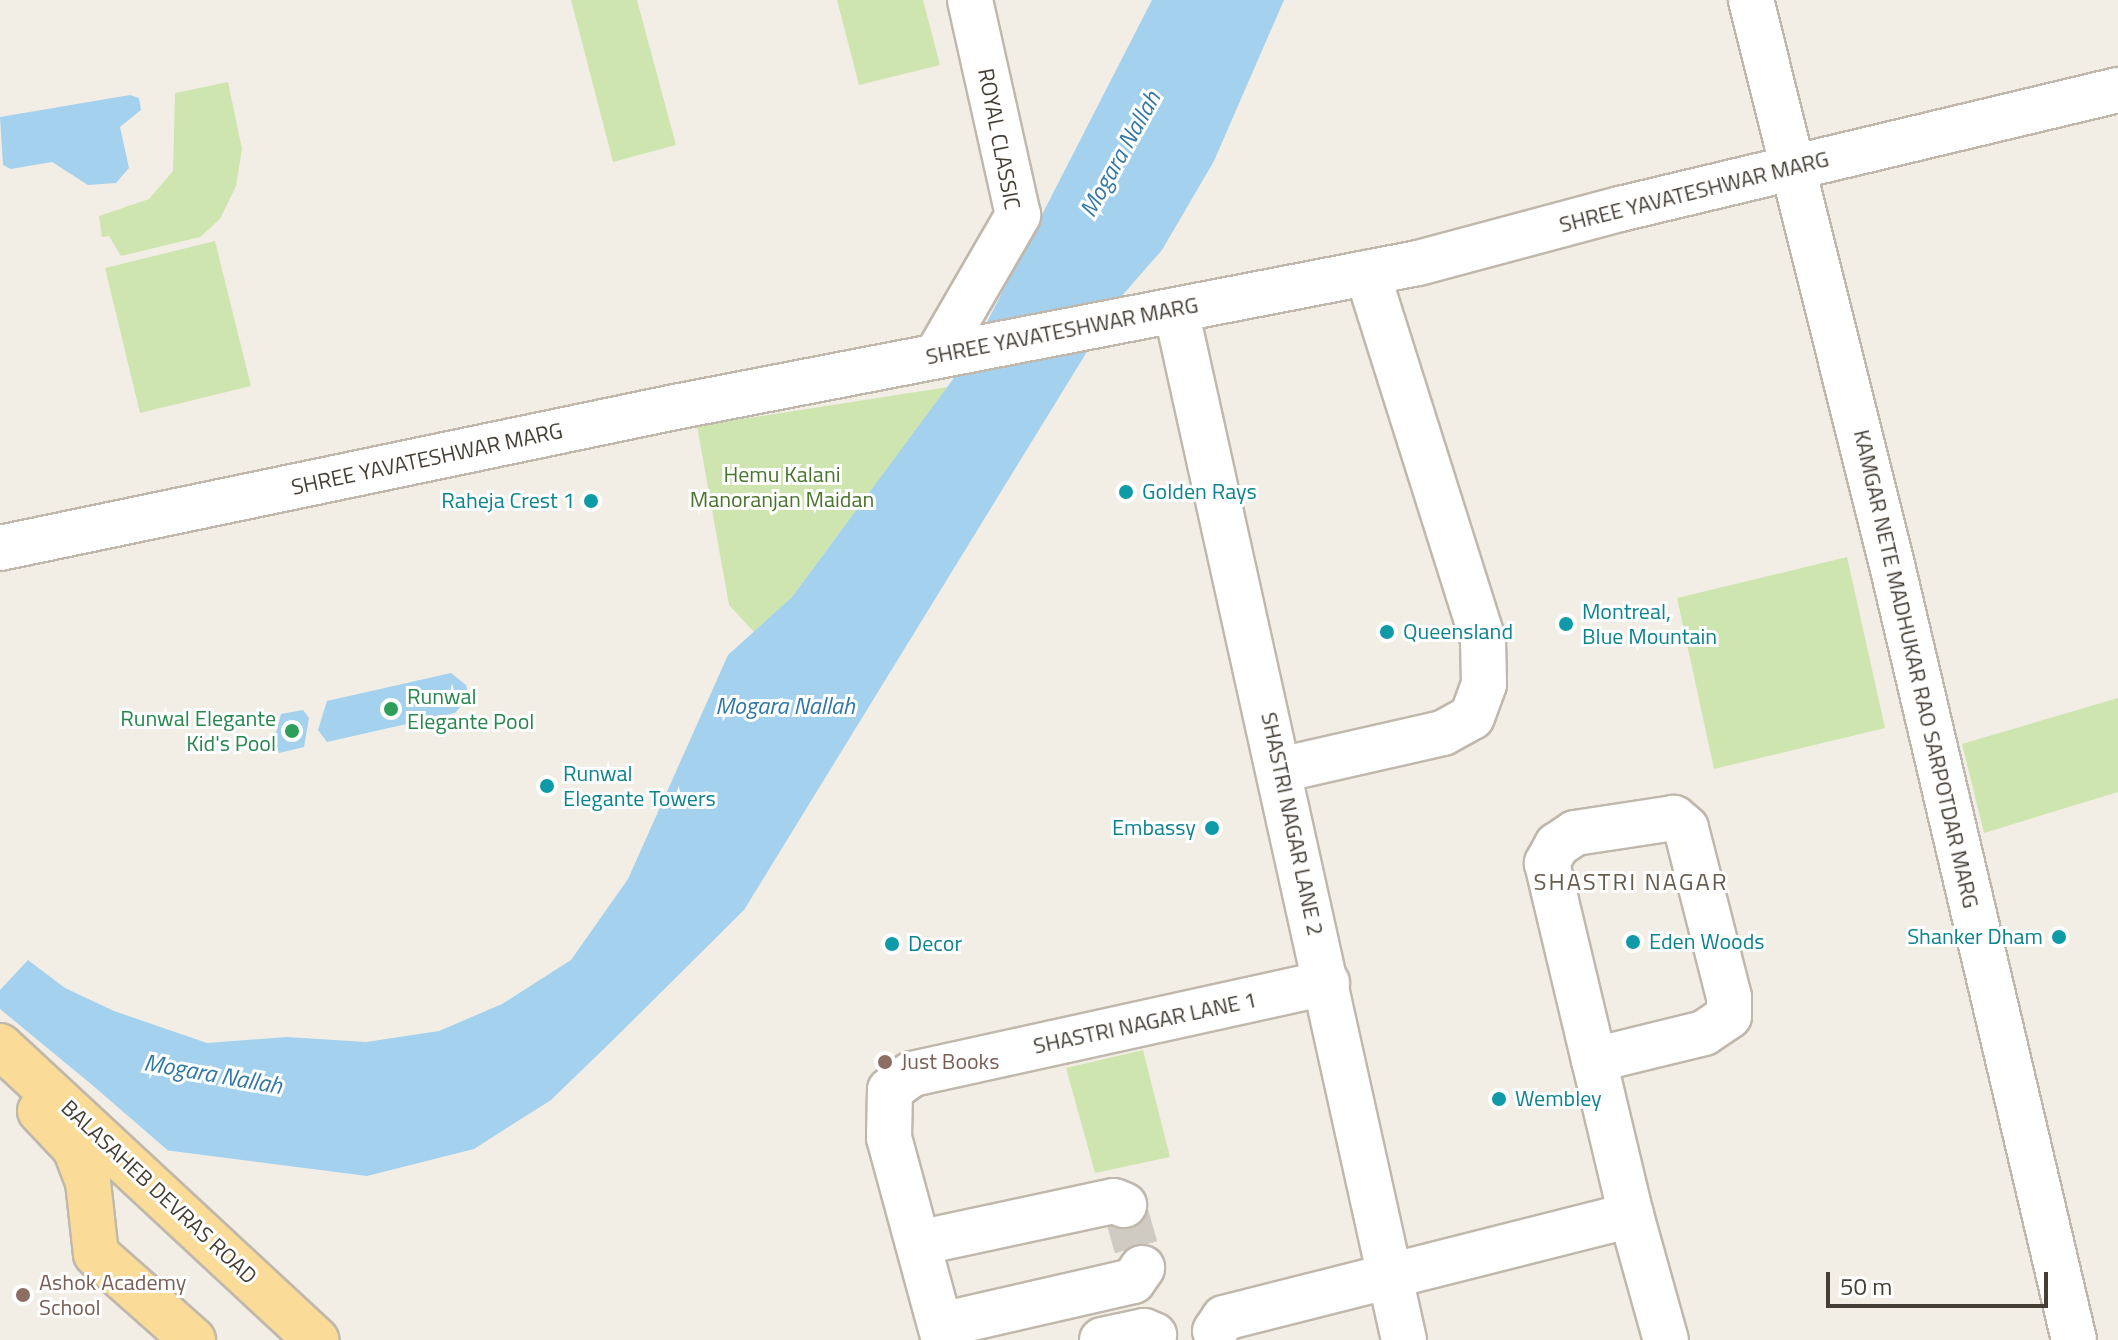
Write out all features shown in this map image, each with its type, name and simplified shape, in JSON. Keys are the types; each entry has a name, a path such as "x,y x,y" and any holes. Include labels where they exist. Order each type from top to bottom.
{"main road":[{"name":"BALASAHEB DEVRAS ROAD","path":"0,1046 71,1123 316,1340"},
{"path":"0,1078 71,1123 88,1182 96,1254 193,1340"}],"street":[{"name":"ROYAL CLASSIC","path":"947,353 1018,215 970,0"},
{"name":"KAMGAR NETE MADHUKAR RAO SARPOTDAR MARG","path":"1751,0 1794,166 2074,1340"},
{"name":"SHREE YAVATESHWAR MARG","path":"0,548 947,353 1367,273 1794,166 2118,90"},
{"path":"1280,770 1443,733 1472,717 1484,684 1483,640 1367,273"},
{"name":"SHASTRI NAGAR LANE 2","path":"1176,310 1404,1340"},
{"path":"1594,1060 1704,1033 1729,1016 1729,997 1686,828 1674,818 1575,833 1557,845 1547,863 1594,1060 1631,1215 1666,1340"},
{"name":"SHASTRI NAGAR LANE 1","path":"942,1332 889,1138 890,1090 912,1074 1327,983"},
{"path":"918,1243 1114,1201 1124,1205"},
{"path":"1215,1331 1224,1318 1391,1279 1631,1215"},
{"path":"942,1332 1133,1281 1142,1268"},
{"path":"1102,1340 1144,1331 1154,1335"}],"green space":[{"path":"571,0 637,0 676,145 613,162"},
{"path":"837,0 923,0 940,65 859,85"},
{"path":"228,82 242,149 236,186 220,219 200,237 121,256 109,236 102,237 99,216 149,199 173,171 175,93"},
{"path":"215,241 251,386 140,413 105,268"},
{"name":"Hemu Kalani Manoranjan Maidan","path":"948,387 792,597 754,632 729,605 697,426"},
{"path":"1847,557 1885,728 1714,769 1677,598"},
{"path":"2118,698 2118,792 1984,833 1962,744"},
{"path":"1143,1050 1170,1157 1095,1173 1066,1068"}],"water":[{"name":"Mogara Nallah","path":"1152,0 1284,0 1214,161 1162,250 1120,298 744,910 614,1039 551,1100 474,1149 367,1176 0,1129 0,990 28,960 65,988 114,1011 207,1043 287,1037 366,1042 439,1031 502,1004 571,960 628,879 728,655 792,597 968,359"},
{"path":"130,95 139,98 141,110 120,127 129,168 116,183 88,185 52,162 11,169 3,165 0,117"},
{"name":"Runwal Elegante Pool","path":"451,673 466,685 469,697 455,713 327,742 318,730 327,701"},
{"name":"Runwal Elegante Kid's Pool","path":"303,710 309,718 304,747 279,753 274,740 281,714"}],"pier":[{"path":"0,1009 91,1084 172,1154 0,1133"}],"tunnel":[{"path":"1124,1205 1142,1268"}],"place":[{"name":"Golden Rays","path":"1126,492"},
{"name":"Raheja Crest 1","path":"591,501"},
{"name":"Montreal, Blue Mountain","path":"1566,624"},
{"name":"Queensland","path":"1387,632"},
{"name":"Runwal Elegante Pool","path":"391,709"},
{"name":"Runwal Elegante Kid's Pool","path":"292,731"},
{"name":"Runwal Elegante Towers","path":"547,786"},
{"name":"Embassy","path":"1212,828"},
{"name":"Shanker Dham","path":"2059,937"},
{"name":"Eden Woods","path":"1633,942"},
{"name":"Decor","path":"892,944"},
{"name":"Just Books","path":"885,1062"},
{"name":"Wembley","path":"1499,1099"},
{"name":"Ashok Academy School","path":"23,1295"}],"district":[{"name":"SHASTRI NAGAR","path":"1631,882"}]}
